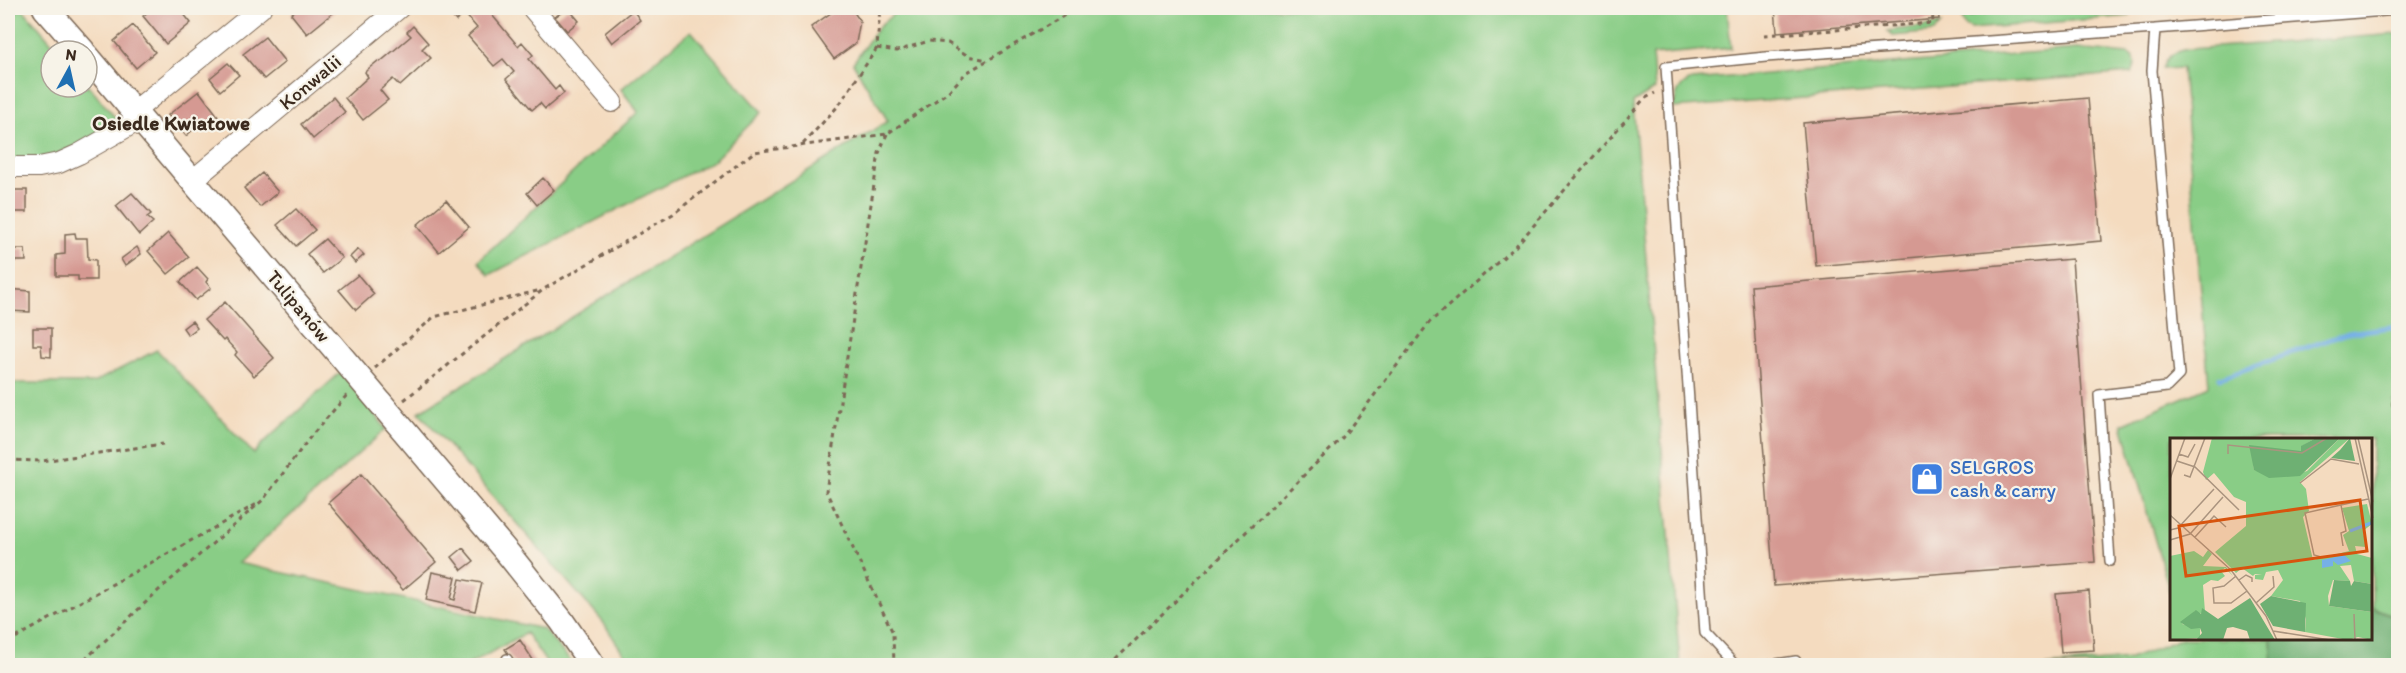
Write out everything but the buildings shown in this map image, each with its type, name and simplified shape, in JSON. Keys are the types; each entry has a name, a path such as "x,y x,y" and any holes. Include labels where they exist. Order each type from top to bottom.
{"street":[{"path":"45,8 72,39"},
{"path":"8,167 39,167 59,163 132,124 142,105 261,8"},
{"name":"Konwalii","path":"193,180 399,8"},
{"path":"532,8 612,102"},
{"name":"Tulipanów","path":"99,70 510,556 561,620 593,666"}],"lane":[{"path":"1736,666 1706,633 1666,67 1766,57 2398,10"},
{"path":"2110,561 2098,395 2167,387 2179,375 2152,71 2155,29"},
{"path":"1763,666 1796,661"}],"path":[{"path":"802,146 839,105 878,48 880,8"},
{"path":"388,412 544,289 673,214 754,152 887,134 948,92 966,73 1077,8"},
{"path":"1764,35 1933,23 1932,8"},
{"path":"1933,15 2017,8"},
{"path":"2167,8 2200,8"},
{"path":"878,48 897,51 929,41 948,43 968,56 989,60"},
{"path":"1109,666 1342,438 1429,323 1514,248 1644,99 1667,86"},
{"path":"887,134 879,153 826,491 893,633 894,666"},
{"path":"78,666 159,590 263,500 311,436 361,380 434,317 544,289"},
{"path":"8,460 42,461 163,444"},
{"path":"8,642 263,500"}],"green space":[{"path":"22,8 49,39 39,39 39,99 99,98 118,121 79,154 8,167 8,18"},
{"path":"901,8 1727,8 1731,48 1652,55 1655,89 1633,103 1680,665 752,666 750,662 744,666 631,665 603,622 419,412 888,121 853,63 879,26"},
{"path":"2044,8 2129,8 2130,16 1971,29 1965,26 1961,17 1968,13"},
{"path":"1941,24 1934,32 1893,36 1887,31"},
{"path":"691,31 762,112 713,161 489,275 478,261 638,112 621,89"},
{"path":"2398,34 2398,399 2394,401 2398,458 2398,618 2373,607 2373,438 2170,438 2170,593 2122,424 2209,386 2182,68 2162,69 2172,55 2188,49"},
{"path":"2077,49 2128,54 2135,62 2132,73 1673,108 1681,87 1692,80"},
{"path":"157,350 254,454 343,370 386,429 238,563 543,629 574,665 548,665 526,633 468,665 8,666 8,383 93,383"},
{"path":"2373,607 2398,618 2398,665 2273,665 2271,640 2373,640"},
{"path":"2177,640 2271,640 2273,665 2045,666 2130,659"}],"waterway":[{"path":"2220,378 2348,333 2398,326"}],"place":[{"name":"SELGROS cash & carry","path":"1927,479"}],"district":[{"name":"Osiedle Kwiatowe","path":"171,122"}]}
